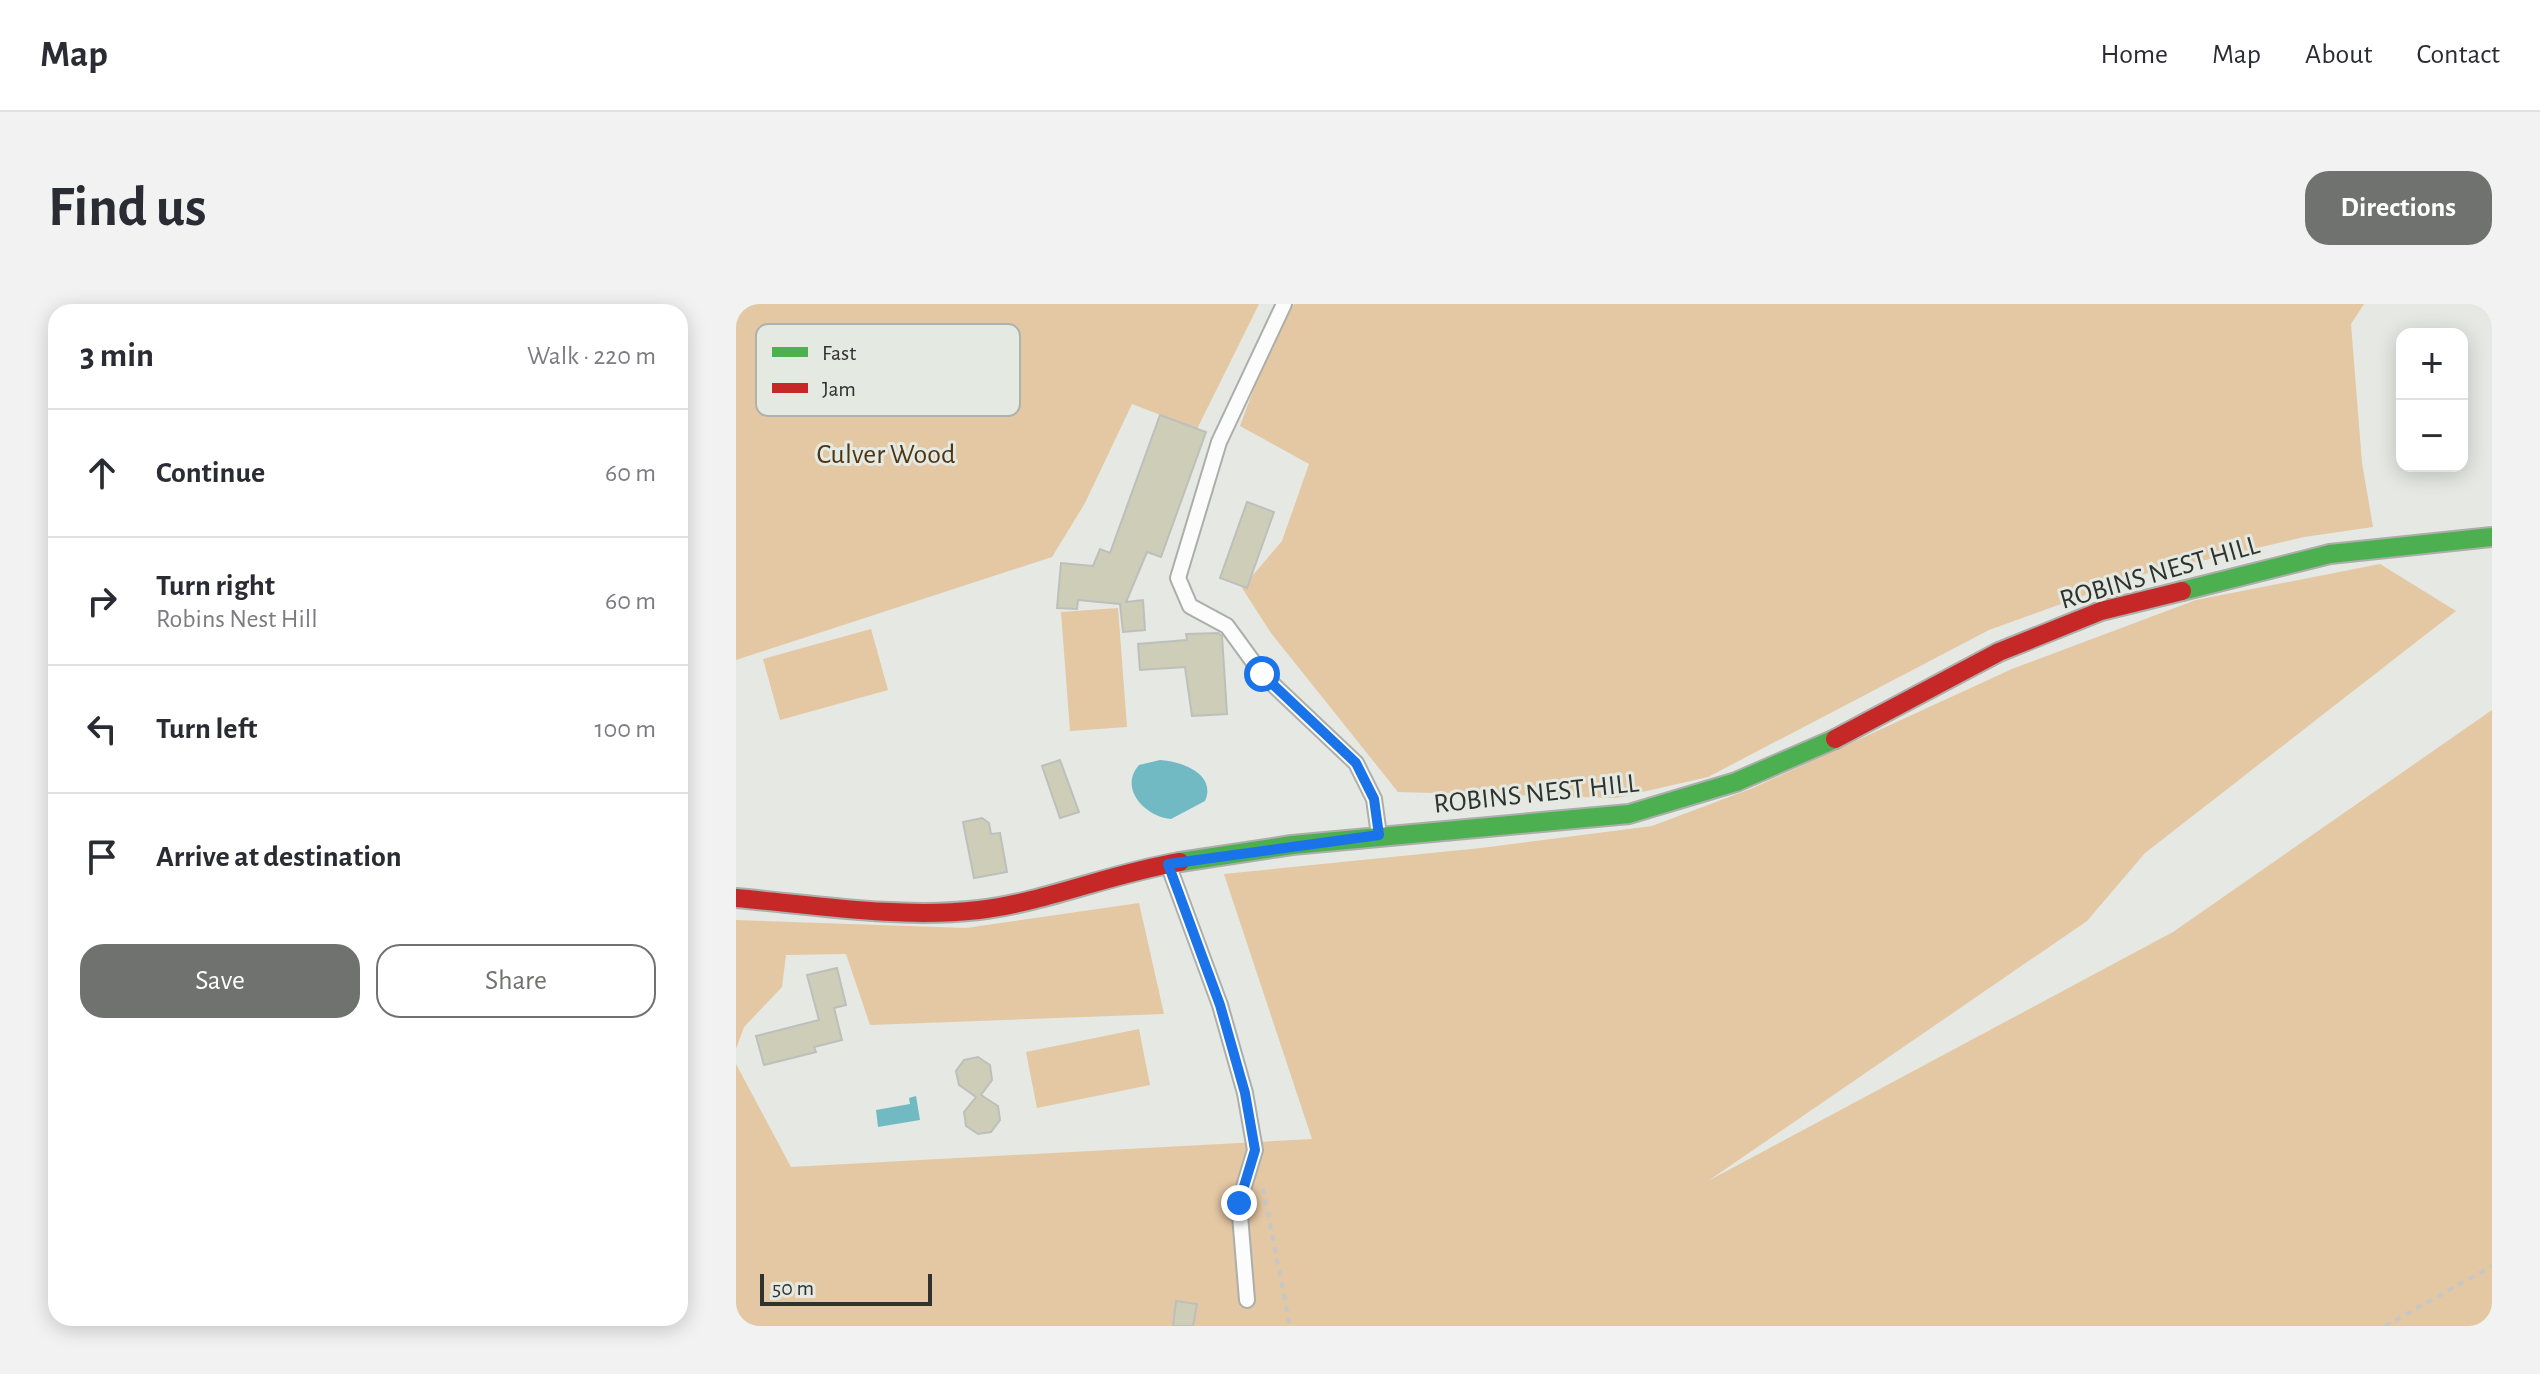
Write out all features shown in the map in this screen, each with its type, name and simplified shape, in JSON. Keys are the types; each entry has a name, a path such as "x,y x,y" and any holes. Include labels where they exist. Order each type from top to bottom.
{"street":[{"name":"ROBINS NEST HILL","path":"736,898 855,909 944,913 982,910 1168,864 1379,835 1570,822 1667,805 1736,782 1828,743 1999,652 2101,611 2330,554 2492,537"}],"lane":[{"path":"1284,304 1219,442 1178,578 1190,606 1227,626 1262,674 1356,763 1374,799 1379,835"},
{"path":"1168,864 1220,1005 1245,1093 1255,1150 1239,1203 1247,1300"}],"path":[{"path":"1255,1150 1290,1326"},
{"path":"2385,1326 2492,1266"}],"green space":[{"name":"Culver Wood","path":"736,304 1259,304 1197,429 1132,404 1085,503 1052,557 736,660"},
{"path":"1294,304 2364,304 2351,324 2362,463 2373,527 2304,537 2141,575 1989,630 1708,777 1616,798 1398,792 1271,633 1242,588 1282,541 1309,464 1240,426 1267,353"},
{"path":"2380,564 2456,611 2145,853 2087,921 1708,1181 2173,932 2492,710 2492,1326 736,1326 736,1064 791,1167 1312,1139 1224,874 1481,848 1652,826 1753,788 2012,669 2196,600"},
{"path":"1118,608 1127,727 1070,731 1061,612"},
{"path":"871,629 888,690 780,720 763,659"},
{"path":"1139,903 1164,1014 870,1025 846,954 786,955 782,987 744,1027 736,1049 736,920 966,928"},
{"path":"1139,1029 1150,1085 1037,1108 1026,1052"}],"water":[{"path":"1160,760 1187,766 1202,776 1206,783 1205,801 1171,819 1144,807 1133,792 1133,774 1139,765"},
{"path":"916,1096 920,1120 878,1127 876,1110 910,1104 909,1098"}],"building":[{"path":"1160,415 1206,432 1161,557 1147,552 1126,602 1143,600 1145,630 1123,632 1120,604 1078,600 1077,609 1057,608 1061,563 1093,566 1100,549 1110,553"},
{"path":"1247,502 1274,512 1247,588 1220,578"},
{"path":"1218,633 1222,636 1227,714 1192,716 1185,667 1140,670 1138,644 1187,640 1186,634"},
{"path":"1060,760 1079,812 1060,818 1042,766"},
{"path":"982,818 989,823 991,834 1000,833 1007,872 974,878 963,822"},
{"path":"837,968 846,1005 834,1008 842,1040 814,1047 816,1052 764,1065 756,1036 819,1020 807,975"},
{"path":"978,1057 990,1065 992,1080 981,1095 998,1106 1000,1120 991,1132 978,1134 966,1126 964,1112 976,1097 959,1085 956,1071 964,1060"},
{"path":"1176,1301 1197,1304 1193,1326 1173,1326"}],"traffic: fast":[{"path":"2182,591 2330,554 2492,537"},
{"path":"1180,862 1292,845 1629,814 1736,782 1835,739"}],"traffic: jam":[{"path":"1835,739 1999,652 2101,611 2182,591"},
{"path":"736,898 888,912 979,910 1029,901 1180,862"}],"route":[{"path":"1239,1203 1255,1150 1245,1093 1220,1005 1168,864 1379,835 1374,799 1356,763 1262,674"}]}
